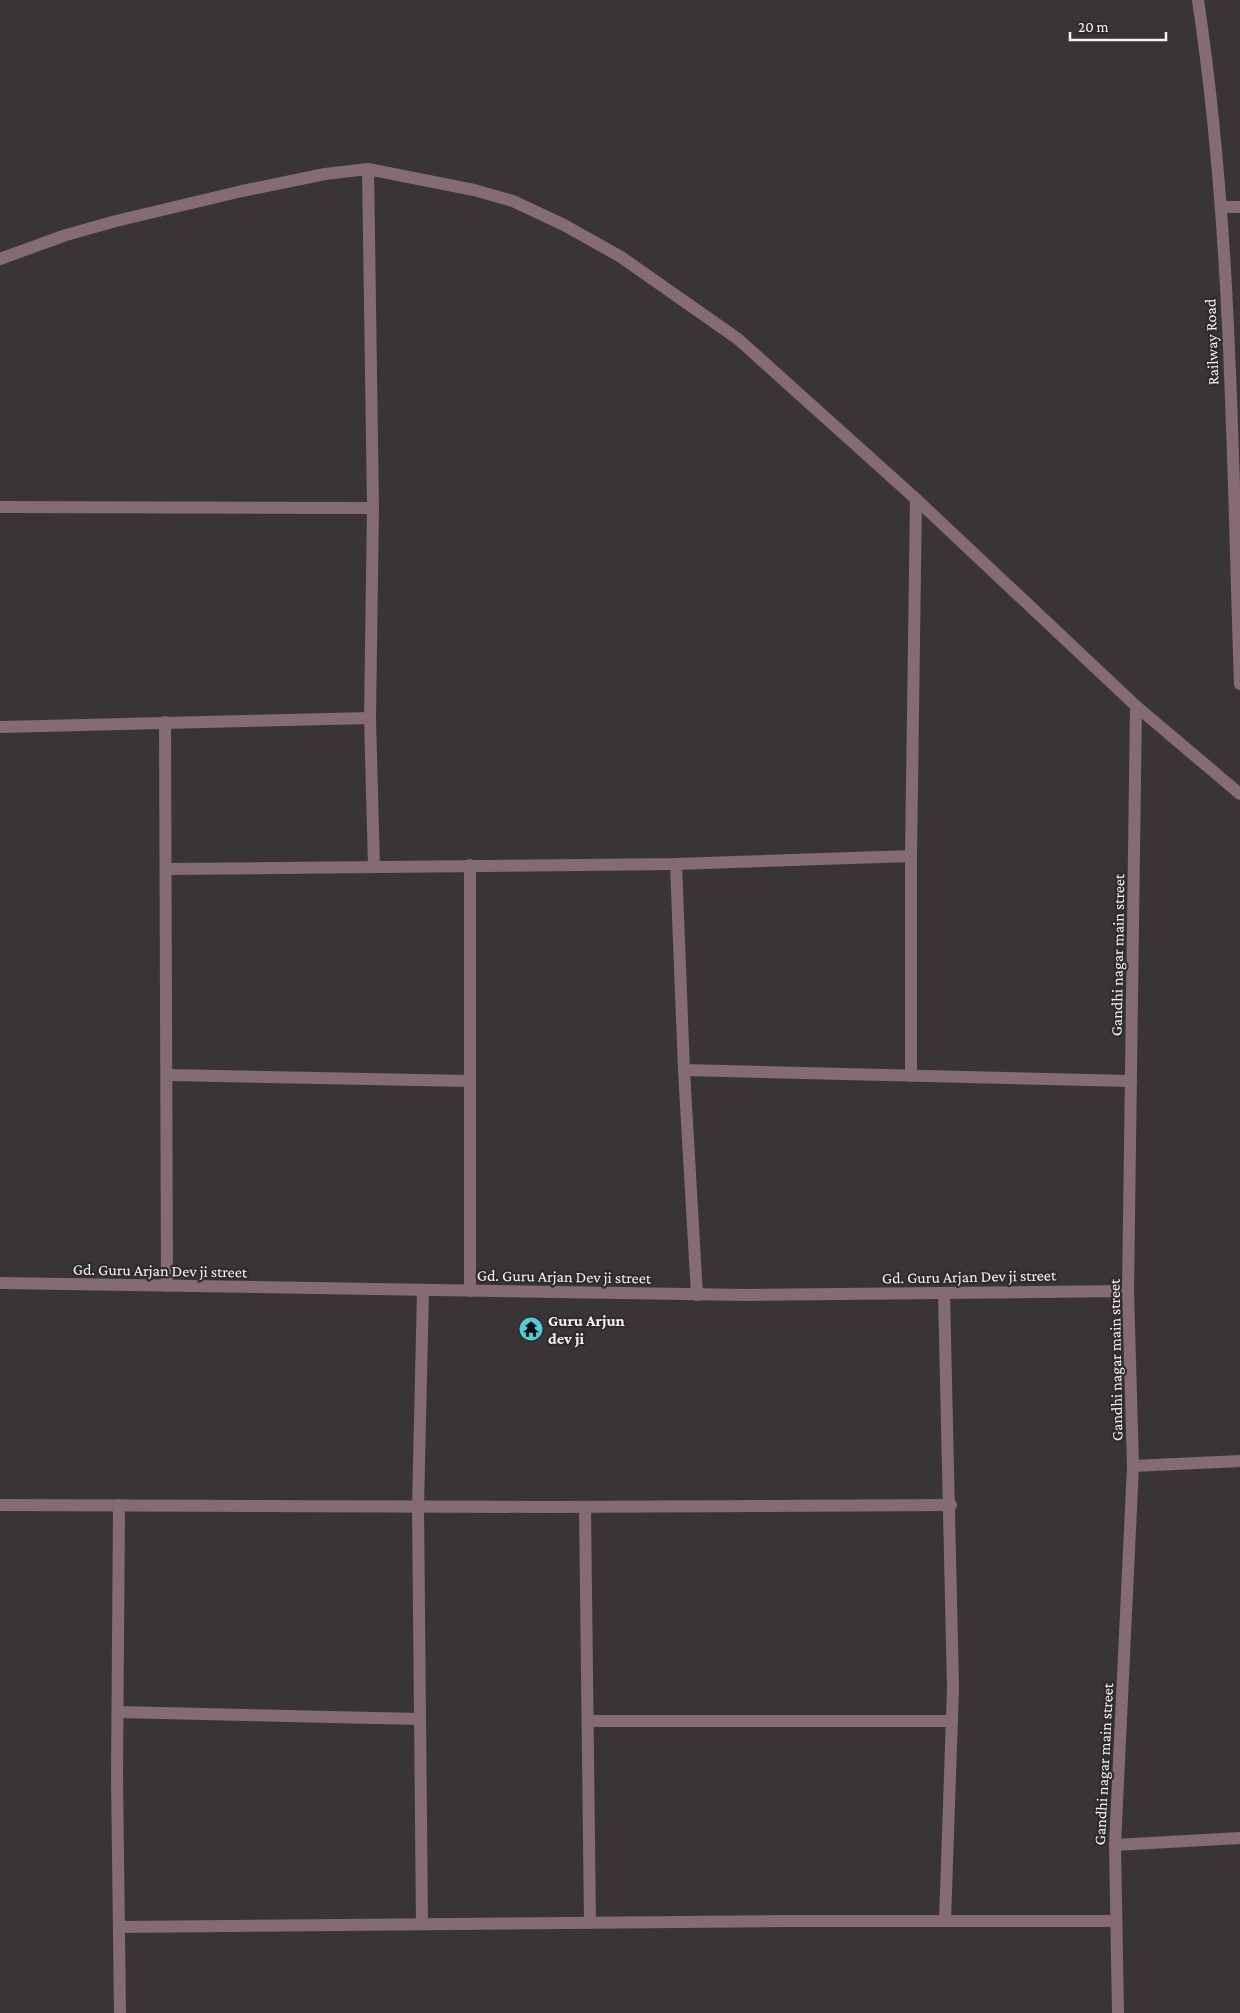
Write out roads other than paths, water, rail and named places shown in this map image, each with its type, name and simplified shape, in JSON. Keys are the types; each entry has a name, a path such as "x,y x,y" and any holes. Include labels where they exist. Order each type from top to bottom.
{"street":[{"name":"Railway Road","path":"1198,0 1210,75 1222,207 1240,684"},
{"path":"368,169 373,508 370,718 374,866"},
{"path":"0,259 66,234 116,221 260,187 325,174 368,169 474,190 512,201 564,225 621,257 738,339 916,499 1136,706 1240,794"},
{"path":"1222,207 1240,207"},
{"path":"911,1076 911,856 916,499"},
{"path":"0,507 373,508"},
{"name":"Gandhi nagar main street","path":"1118,2013 1115,1845 1133,1466 1128,1291 1136,706"},
{"path":"0,727 370,718"},
{"path":"166,722 167,1286"},
{"path":"167,869 676,864 911,856"},
{"path":"676,864 684,1070 697,1295"},
{"path":"470,865 470,1291"},
{"path":"684,1070 1131,1081"},
{"path":"166,1075 469,1080"},
{"name":"Gd. Guru Arjan Dev ji street","path":"0,1283 697,1295 1128,1291"},
{"path":"422,1924 418,1506 423,1290"},
{"path":"944,1293 951,1505 952,1721 945,1921"},
{"path":"1133,1466 1240,1461"},
{"path":"0,1505 585,1507 951,1505"},
{"path":"119,1505 120,2013"},
{"path":"585,1507 590,1923"},
{"path":"118,1712 420,1719"},
{"path":"588,1721 952,1721"},
{"path":"1115,1845 1240,1838"},
{"path":"119,1927 1115,1921"}],"place":[{"name":"Guru Arjun dev ji","path":"531,1329"}]}
